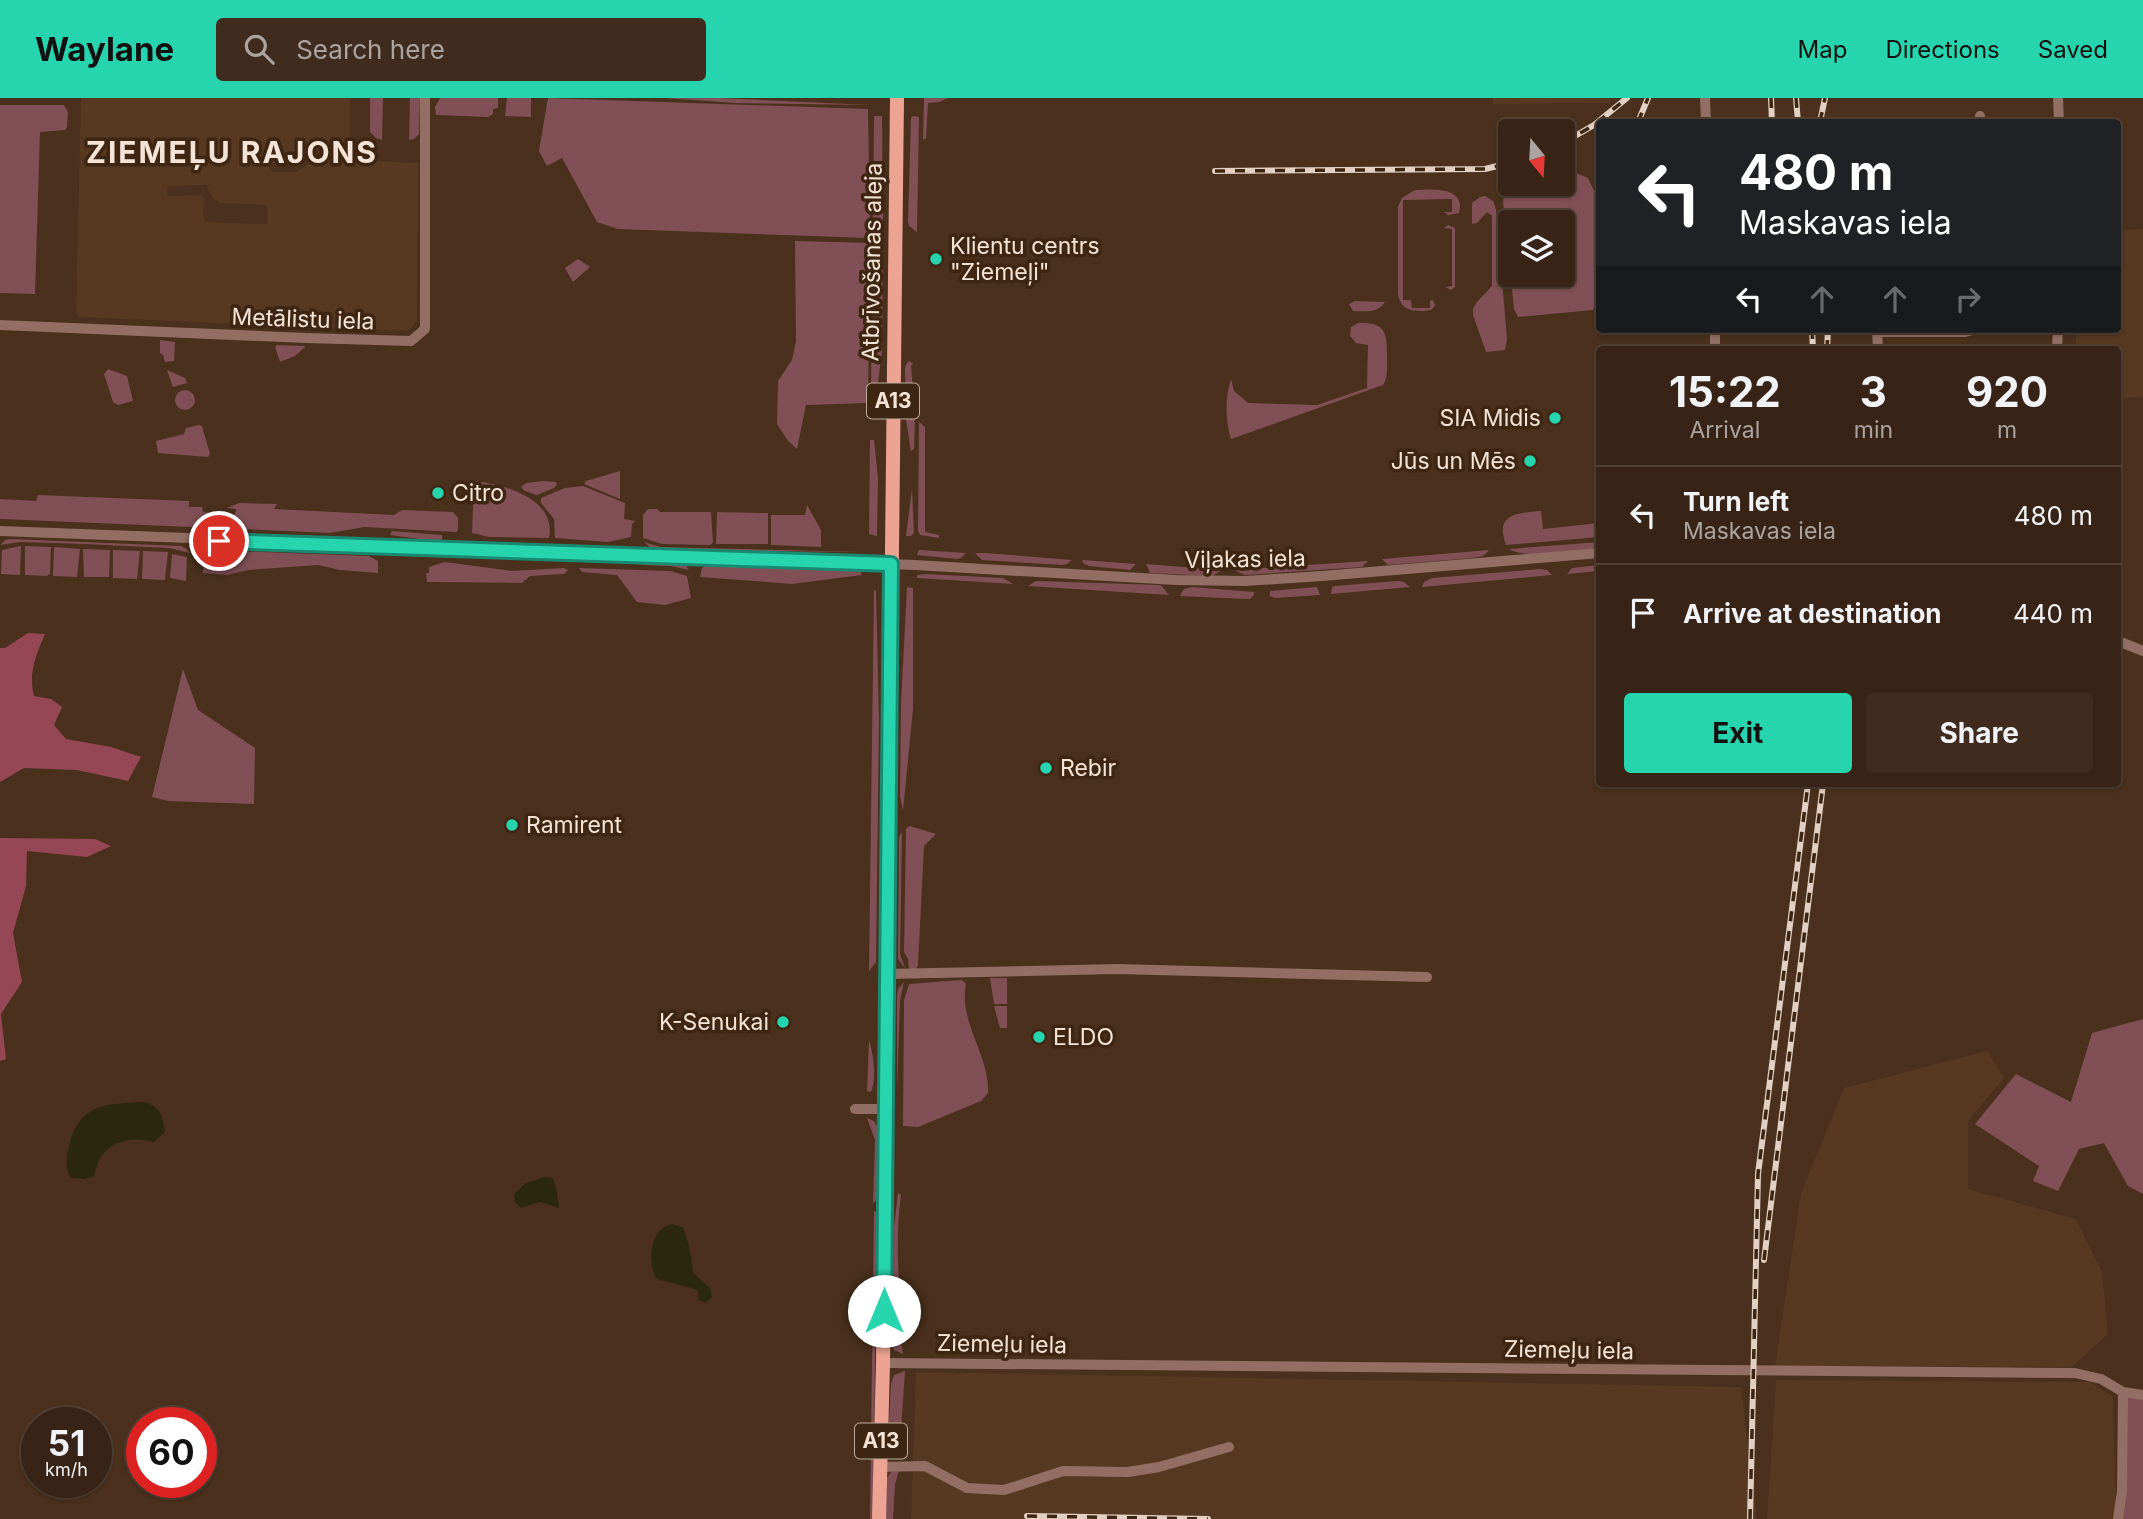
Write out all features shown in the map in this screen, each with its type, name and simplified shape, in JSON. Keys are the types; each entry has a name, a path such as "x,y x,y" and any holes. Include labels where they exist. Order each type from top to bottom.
{"main road":[{"name":"Atbrīvošanas aleja","path":"879,1519 897,98"}],"street":[{"name":"Metālistu iela","path":"0,325 411,341 425,329 425,98"},
{"path":"1705,98 1706,119"},
{"path":"2058,98 2059,119"},
{"name":"Viļakas iela","path":"0,531 891,564 1176,580 1245,581 1596,553"},
{"path":"2121,641 2143,651"},
{"path":"887,974 1117,969 1427,977"},
{"path":"855,1109 885,1109"},
{"name":"Ziemeļu iela","path":"883,1363 2076,1373 2101,1378 2123,1392 2143,1395"},
{"path":"2118,1519 2122,1490 2123,1392"},
{"path":"880,1467 925,1466 967,1488 1004,1490 1063,1471 1128,1472 1158,1467 1229,1447"}],"shaded area":[{"path":"81,98 350,98 350,146 325,147 269,165 272,172 296,172 318,158 418,163 417,320 410,330 79,317 76,311","holes":["206,185 213,199 221,203 267,205 267,224 206,222 203,217 204,197 167,196 168,186"]},
{"path":"370,98 383,98 382,140 370,132"},
{"path":"410,98 420,98 419,134 409,140"},
{"path":"440,98 498,98 498,108 493,109 493,114 488,117 436,115 435,107"},
{"path":"507,98 531,98 531,117 505,116"},
{"path":"548,98 868,109 870,238 618,229 597,222 562,158 547,166 539,151"},
{"path":"664,98 721,98 869,105 736,103"},
{"path":"924,98 948,98 928,103 926,139 923,139"},
{"path":"1493,98 1610,98 1610,103 1493,104"},
{"path":"0,105 64,105 68,112 65,130 40,132 35,294 0,293"},
{"path":"874,116 882,116 883,222 881,230 873,235"},
{"path":"913,116 919,117 917,232 908,222"},
{"path":"1575,173 1588,178 1596,202 1596,298 1593,310 1518,317 1514,309 1512,287 1575,287 1575,210 1504,210 1504,196 1575,196"},
{"path":"1415,190 1446,191 1453,194 1460,204 1459,213 1448,215 1444,212 1452,212 1452,199 1403,200 1403,300 1411,300 1412,308 1430,308 1430,301 1433,300 1435,306 1431,310 1420,311 1406,308 1398,294 1398,207 1402,198"},
{"path":"1485,196 1493,201 1496,209 1498,287 1503,287 1507,339 1505,350 1486,352 1473,315 1477,302 1492,286 1492,216 1487,212 1477,223 1472,224 1472,203"},
{"path":"1448,225 1455,228 1455,287 1451,290 1445,287 1452,286 1452,229 1444,228"},
{"path":"2143,229 2143,397 2121,398 2121,346 2076,346 2076,333 2121,333 2121,230"},
{"path":"795,241 870,243 868,403 806,405 797,449 777,424 778,381 792,360 796,341"},
{"path":"872,242 879,243 883,250 882,351 876,399 871,397"},
{"path":"578,259 590,267 573,282 565,268"},
{"path":"1355,301 1385,302 1375,310 1353,311 1349,304"},
{"path":"1358,323 1374,324 1383,330 1387,368 1383,385 1231,439 1226,409 1231,379 1234,391 1248,403 1317,405 1367,388 1368,345 1356,343 1350,336 1351,327"},
{"path":"160,340 175,342 174,361 165,362 160,353"},
{"path":"275,347 305,347 295,356 280,362"},
{"path":"908,361 913,363 911,366 915,415 914,449 911,451 906,420 905,367"},
{"path":"108,369 127,376 133,401 118,405 113,402 104,374"},
{"path":"167,370 185,378 187,383 173,387"},
{"path":"185,390 192,393 195,400 192,407 185,410 178,407 175,400 178,393"},
{"path":"919,422 925,427 925,532 939,535 939,538 920,535 918,531"},
{"path":"202,426 210,454 208,457 158,453 156,441 184,434 186,428"},
{"path":"870,440 874,440 878,478 877,536 869,534"},
{"path":"620,471 620,499 584,484 586,481"},
{"path":"474,481 513,490 537,504 545,513 549,524 549,538 489,537 472,533"},
{"path":"543,481 557,484 537,495 521,487 526,483"},
{"path":"583,486 625,503 624,519 635,521 632,524 631,537 608,542 555,538 554,519 541,503 541,498 565,488"},
{"path":"912,489 914,533 906,536"},
{"path":"38,495 189,501 189,507 202,507 203,512 212,513 213,522 191,527 0,519 0,499 36,501"},
{"path":"239,503 277,504 274,509 394,515 402,510 453,512 458,518 458,530 364,527 330,533 246,529 227,523 227,515 235,514 236,509 227,508"},
{"path":"807,505 821,530 821,547 771,545 771,515 805,515"},
{"path":"648,509 657,509 660,512 711,512 713,543 662,544 643,538 643,515"},
{"path":"1541,511 1543,529 1596,523 1596,537 1506,545 1503,526 1510,517"},
{"path":"717,512 768,513 768,544 716,544"},
{"path":"392,531 442,535 442,542 390,535"},
{"path":"11,539 181,546 190,553 169,548 84,544 20,542 0,545"},
{"path":"644,542 661,547 863,552 653,550"},
{"path":"1596,542 1596,548 1552,553 1527,554 1509,549"},
{"path":"21,546 20,575 1,574 2,550"},
{"path":"25,546 51,547 50,574 25,575"},
{"path":"54,547 80,549 77,577 53,576"},
{"path":"83,549 110,550 109,577 84,577"},
{"path":"113,550 140,551 137,579 113,578"},
{"path":"919,550 966,553 957,559 917,555"},
{"path":"1489,550 1483,556 1472,558 1388,565 1382,559"},
{"path":"143,551 168,552 165,580 142,579"},
{"path":"235,551 369,556 378,561 378,573 318,565 248,570 227,575 203,573 204,558"},
{"path":"975,553 1072,560 1062,565 982,560"},
{"path":"172,554 187,557 186,581 170,578"},
{"path":"1082,560 1136,564 1130,570 1089,566"},
{"path":"648,561 681,563 689,570 643,565"},
{"path":"1368,561 1362,567 1245,575 1234,570"},
{"path":"445,562 511,571 568,570 564,574 530,576 522,583 427,582 426,573 429,573 429,567"},
{"path":"709,564 860,571 862,575 792,584 700,577 702,568"},
{"path":"1146,564 1222,570 1212,576 1150,573"},
{"path":"1596,565 1596,571 1567,574 1572,568"},
{"path":"579,568 670,571 687,576 691,598 665,605 637,602 617,575 582,572"},
{"path":"1547,570 1552,575 1422,587 1424,582 1432,578"},
{"path":"917,575 1003,578 1013,584 917,578"},
{"path":"1036,581 1161,585 1169,595 1028,586"},
{"path":"1398,581 1410,587 1331,594 1334,586"},
{"path":"907,587 913,588 913,709 903,811 900,796 901,703"},
{"path":"1192,587 1254,592 1254,595 1250,599 1180,596 1184,589"},
{"path":"1317,587 1320,595 1270,596 1270,591"},
{"path":"874,589 879,721 876,962 869,971"},
{"path":"28,633 45,634 32,672 34,696 51,699 62,707 54,725 66,739 111,747 141,757 128,781 77,770 24,768 0,782 0,648 5,648"},
{"path":"183,669 198,710 255,748 254,804 168,801 152,797"},
{"path":"910,826 936,834 924,846 916,970 909,969 904,952 906,828"},
{"path":"902,831 900,954 905,968 898,959 899,837"},
{"path":"0,838 95,839 111,846 87,857 27,851 26,886 13,933 22,982 1,1014 6,1059 0,1061"},
{"path":"990,978 1007,978 1007,1004 994,1004"},
{"path":"962,980 966,984 966,1011 984,1066 988,1093 981,1101 918,1127 903,1126 904,1000 909,984"},
{"path":"904,982 900,1000 897,1092 897,996 898,989"},
{"path":"994,1006 1007,1006 1007,1028 1000,1028"},
{"path":"2143,1019 2143,1194 2128,1186 2104,1143 2079,1149 2058,1191 2033,1181 2039,1166 1975,1124 2016,1074 2071,1102 2092,1033"},
{"path":"869,1040 874,1073 871,1092 867,1091"},
{"path":"1987,1051 2004,1078 1968,1121 1968,1189 2076,1219 2102,1272 2108,1334 2072,1367 1775,1366 1801,1193 1844,1088"},
{"path":"145,1102 160,1113 165,1132 154,1142 133,1140 113,1146 101,1157 94,1176 84,1179 71,1178 67,1155 80,1121 87,1114 106,1105"},
{"path":"867,1118 874,1121 878,1129 877,1200 873,1203 875,1140"},
{"path":"544,1177 553,1178 559,1208 540,1202 521,1208 515,1202 514,1194 526,1183"},
{"path":"898,1193 901,1195 898,1249 903,1354 894,1350 892,1343 894,1227"},
{"path":"874,1211 877,1213 873,1519 870,1519"},
{"path":"673,1224 683,1228 693,1273 710,1288 712,1297 706,1303 698,1300 698,1292 695,1289 657,1279 654,1272 651,1255 655,1238 666,1226"},
{"path":"905,1371 899,1459 890,1458 887,1454 891,1384 894,1375"},
{"path":"916,1372 1741,1387 1757,1519 911,1519"},
{"path":"1776,1380 2090,1382 2113,1397 2116,1503 2114,1519 1767,1519"},
{"path":"2127,1397 2143,1398 2143,1519 2123,1519"},
{"path":"899,1470 895,1485 893,1519 886,1519 886,1479 891,1472"}],"railway":[{"path":"1601,119 1627,98"},
{"path":"1639,119 1648,98"},
{"path":"1771,98 1772,119"},
{"path":"1796,98 1798,119"},
{"path":"1821,119 1825,98"},
{"path":"1575,136 1596,123"},
{"path":"1215,171 1485,169 1498,166"},
{"path":"1812,333 1813,346"},
{"path":"1827,346 1828,333"},
{"path":"1750,1519 1758,1174 1808,787"},
{"path":"1764,1260 1823,787"},
{"path":"1027,1516 1208,1519"}],"place":[{"name":"Klientu centrs \"Ziemeļi\"","path":"936,259"},
{"name":"SIA Midis","path":"1555,418"},
{"name":"Jūs un Mēs","path":"1530,461"},
{"name":"Citro","path":"438,493"},
{"name":"Rebir","path":"1046,768"},
{"name":"Ramirent","path":"512,825"},
{"name":"K-Senukai","path":"783,1022"},
{"name":"ELDO","path":"1039,1037"}],"district":[{"name":"ZIEMEĻU RAJONS","path":"232,153"}],"route":[{"path":"219,541 891,564 884,1311"}]}
